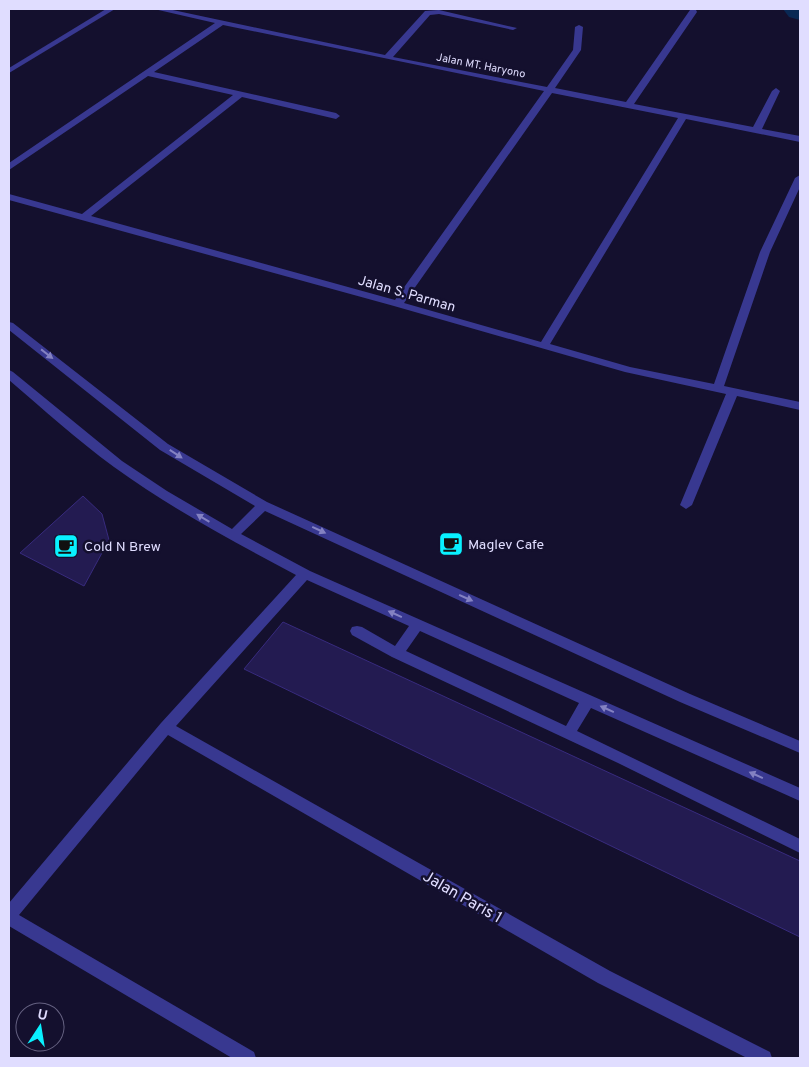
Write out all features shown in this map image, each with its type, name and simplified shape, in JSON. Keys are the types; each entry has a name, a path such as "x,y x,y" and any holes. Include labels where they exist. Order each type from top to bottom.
{"street":[{"path":"9,71 110,9"},
{"name":"Jalan MT. Haryono","path":"158,9 184,11 222,22 387,58 800,139"},
{"path":"387,58 428,13 439,12 513,28"},
{"path":"628,106 693,12"},
{"path":"9,167 222,22"},
{"path":"398,304 573,57 577,50 580,26"},
{"path":"146,72 336,116"},
{"path":"756,131 776,91"},
{"path":"84,217 239,95"},
{"path":"544,346 683,117"},
{"path":"718,389 765,252 800,178"},
{"name":"Jalan S. Parman","path":"9,197 629,370 800,406"},
{"path":"9,324 164,447 263,505 676,694 800,747"},
{"path":"9,374 117,463 161,493 232,536 306,574 800,794"},
{"path":"686,505 733,392"},
{"path":"232,536 263,505"},
{"path":"248,1058 9,916 166,727 306,574"},
{"path":"397,654 418,624"},
{"path":"357,631 397,654 800,846"},
{"path":"568,734 588,700"},
{"name":"Jalan Paris 1","path":"166,727 604,977 764,1058"}],"building":[{"name":"Cold N Brew","path":"83,496 102,514 109,540 84,586 20,553"},
{"path":"283,622 800,861 800,937 244,669"}],"place":[{"name":"Maglev Cafe","path":"451,544"},
{"name":"Cold N Brew","path":"66,546"}]}
